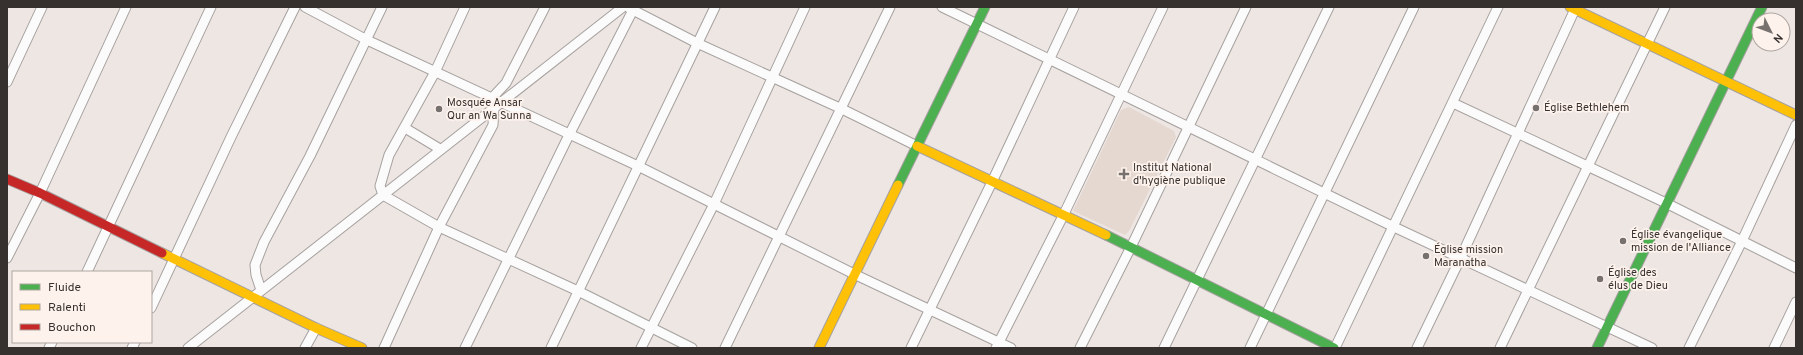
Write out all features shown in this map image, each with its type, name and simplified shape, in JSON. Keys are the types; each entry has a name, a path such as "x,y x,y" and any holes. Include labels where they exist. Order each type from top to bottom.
{"street":[{"path":"7,82 42,7"},
{"path":"7,258 40,193 126,7"},
{"path":"87,271 211,7"},
{"path":"152,306 231,137 295,7"},
{"path":"305,7 367,40 435,72 495,103 638,166 997,345 1011,348"},
{"path":"261,290 256,275 255,265 264,242 310,156 382,7"},
{"path":"466,7 435,72 390,155 380,186 383,195 439,226 578,291 692,348"},
{"path":"384,348 439,226 493,125 495,103 545,7"},
{"path":"188,348 383,195 495,103 623,7"},
{"path":"551,348 715,7"},
{"path":"641,348 714,204 805,7"},
{"path":"725,348 778,237 842,109 890,7"},
{"path":"942,7 1189,128 1652,348"},
{"path":"819,348 856,275 985,7"},
{"path":"911,348 992,182 1074,7"},
{"path":"997,345 1063,216 1163,7"},
{"path":"1080,348 1131,248 1246,7"},
{"path":"1164,348 1329,7"},
{"path":"1250,348 1414,7"},
{"path":"465,348 630,9 697,43 842,109 1131,248 1334,348 1498,7"},
{"path":"1500,348 1589,168 1665,7"},
{"path":"1597,348 1762,7"},
{"path":"1417,348 1519,133 1574,8 1796,115"},
{"path":"1453,103 1666,203 1796,268"},
{"path":"1689,348 1742,241 1796,125"},
{"path":"405,128 440,149"},
{"path":"7,179 40,193 316,328 362,348"},
{"path":"1774,348 1796,302"},
{"path":"305,348 316,328"}],"shaded area":[{"name":"Institut National d'hygiène publique","path":"1129,107 1174,131 1176,137 1129,231 1125,235 1073,211 1121,110"}],"traffic: fast":[{"path":"898,185 985,7"},
{"path":"1597,348 1762,7"},
{"path":"1106,235 1334,348"}],"traffic: slow":[{"path":"1570,7 1796,115"},
{"path":"917,146 1106,235"},
{"path":"819,348 898,185"},
{"path":"162,253 316,328 362,348"}],"traffic: jam":[{"path":"7,179 40,193 162,253"}],"place":[{"name":"Église Bethlehem","path":"1536,108"},
{"name":"Mosquée Ansar Qur an Wa Sunna","path":"439,109"},
{"name":"Institut National d'hygiène publique","path":"1124,174"},
{"name":"Église évangelique mission de l'Alliance","path":"1623,241"},
{"name":"Église mission Maranatha","path":"1426,256"},
{"name":"Église des élus de Dieu","path":"1600,279"}]}
